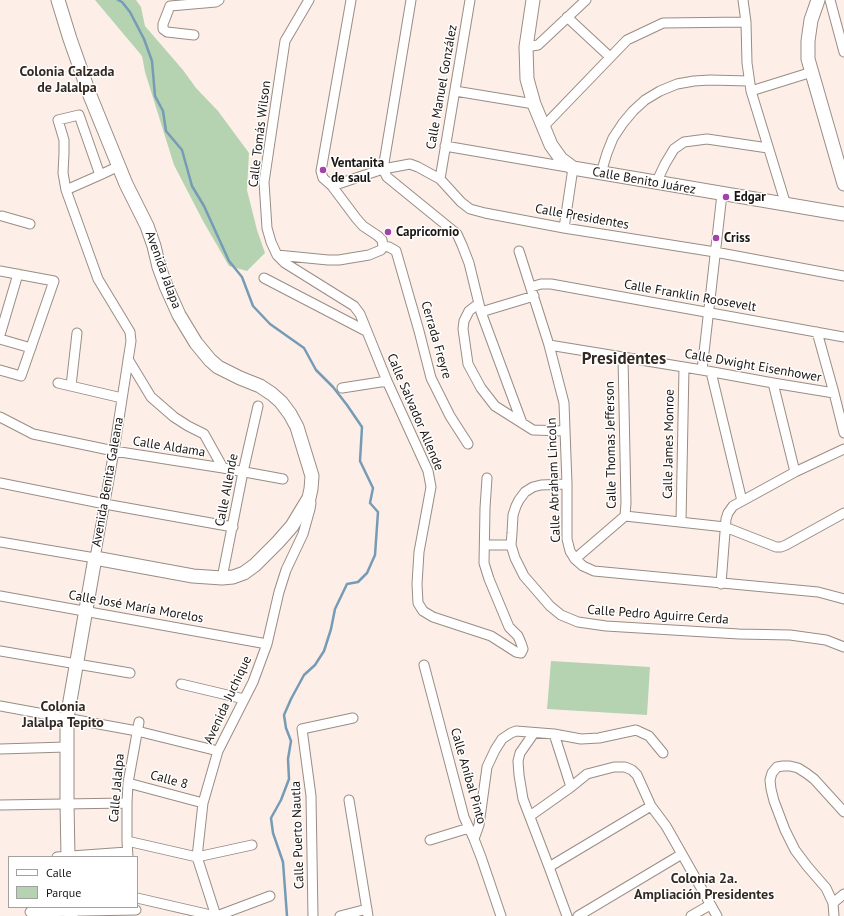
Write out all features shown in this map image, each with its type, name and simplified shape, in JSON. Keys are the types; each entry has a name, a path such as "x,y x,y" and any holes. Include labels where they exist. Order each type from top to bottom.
{"street":[{"name":"Avenida Jalapa","path":"58,0 89,93 129,190 147,226 159,267 179,315 196,343 210,360 218,367 260,386 272,394 281,402 290,414 297,427 312,476 309,498"},
{"name":"Calle Tomás Wilson","path":"309,0 285,41 264,182 267,228 277,255 285,263 354,306 360,314 366,331"},
{"path":"277,255 339,260 369,255 381,250 384,246 382,240 363,226 356,218 332,186 323,178 321,171 351,0"},
{"path":"410,0 383,170 387,177 457,234 468,263 480,308 522,423"},
{"name":"Calle Manuel González","path":"440,179 470,0"},
{"path":"533,0 526,47 528,79 534,104 551,144 561,159 573,168 564,228"},
{"path":"526,47 538,45 586,0"},
{"path":"743,0 751,91 786,205"},
{"path":"818,0 811,20 808,41 808,59 839,148 844,184"},
{"path":"830,0 844,52"},
{"path":"194,35 167,32 163,29 168,3 217,1"},
{"path":"567,17 610,57"},
{"path":"544,126 626,40 663,24 746,22"},
{"path":"751,91 812,72"},
{"path":"601,173 613,138 633,111 650,97 677,84 694,81 749,81"},
{"path":"455,91 534,104"},
{"name":"Avenida Benita Galeana","path":"65,856 67,803 66,718 105,504 131,341 130,332 98,279 66,190 62,173 64,140 58,120 78,115 100,175"},
{"path":"656,183 674,148 684,142 707,139 768,148"},
{"name":"Calle Benito Juárez","path":"445,146 844,214"},
{"name":"Calle Presidentes","path":"332,186 383,170 410,164 418,166 440,179 461,202 470,209 485,213 564,228 715,252 844,276"},
{"path":"66,190 119,166"},
{"path":"722,194 709,312 707,371 742,501"},
{"path":"1,215 30,224"},
{"name":"Cerrada Freyre","path":"384,246 396,251 431,378 450,416 468,444"},
{"name":"Calle Abraham Lincoln","path":"519,251 549,345 564,403 567,484 567,539 570,551 575,559"},
{"path":"0,271 54,281 21,376 0,370"},
{"path":"0,335 18,274"},
{"path":"264,278 366,331"},
{"name":"Calle Franklin Roosevelt","path":"480,308 532,291 542,284 551,284 844,337"},
{"path":"480,308 469,311 464,321 463,329 468,364 481,388 495,406 533,430 564,431"},
{"name":"Calle Salvador Allende","path":"366,331 386,381 428,471 432,487 419,552 417,584 418,603 423,611 433,616 491,636 516,652 521,653 523,651 518,636 509,627 489,579 484,563 485,545"},
{"path":"817,332 844,433"},
{"path":"71,386 77,333"},
{"path":"0,339 31,348"},
{"name":"Calle Dwight Eisenhower","path":"549,345 834,393"},
{"name":"Calle Thomas Jefferson","path":"623,358 625,516 726,527 770,545 781,547 844,514"},
{"path":"128,359 151,396 174,417 204,434 223,468"},
{"name":"Calle James Monroe","path":"681,522 684,367"},
{"path":"342,388 386,381"},
{"path":"58,383 122,398"},
{"path":"773,383 795,472"},
{"name":"Calle Allende","path":"222,578 258,406"},
{"name":"Calle Aldama","path":"0,417 32,434 114,451 283,479"},
{"path":"721,584 726,519 733,506 795,472 844,449"},
{"path":"487,478 485,545 512,545"},
{"path":"0,483 232,527"},
{"name":"Calle Pedro Aguirre Cerda","path":"567,484 532,487 525,492 519,500 513,515 512,545 515,558 524,576 550,606 562,615 578,622 606,626 673,631 790,635 826,640 844,647"},
{"path":"0,542 193,576 222,578 233,577 244,573 268,554 292,526 309,498"},
{"name":"Avenida Juchique","path":"216,916 197,857 203,803 218,751 253,682 267,644 279,592 286,570 302,534 310,509 311,503 309,498"},
{"path":"625,516 575,559 583,566 594,571 818,592 844,599"},
{"name":"Calle José María Morelos","path":"0,596 267,644"},
{"path":"0,651 130,672"},
{"name":"Calle Aníbal Pinto","path":"424,665 464,817 474,839 501,916"},
{"path":"181,684 244,699"},
{"path":"0,706 66,718 138,726 218,751"},
{"name":"Calle Puerto Nautla","path":"313,916 311,796 302,730 353,718"},
{"name":"Calle Jalalpa","path":"128,854 128,783 138,726"},
{"path":"474,839 478,825 487,768 502,739 511,733 516,731 554,734 587,739 636,730 649,736 663,753"},
{"path":"534,733 520,753 518,761 523,798 567,916"},
{"path":"554,734 571,787"},
{"path":"0,750 66,747"},
{"path":"834,916 833,902 826,888 795,850 785,830 771,789 770,780 772,773 777,767 790,766 798,768 814,780 844,812"},
{"path":"530,816 588,774 614,768 626,767 632,770 637,775 651,806 666,826 717,916"},
{"name":"Calle 8","path":"128,783 203,803"},
{"path":"340,916 368,912 349,800"},
{"path":"0,805 127,803"},
{"path":"550,867 651,806"},
{"path":"430,840 469,828"},
{"path":"127,841 197,857 252,845"},
{"path":"86,856 128,854"},
{"path":"578,916 682,854"},
{"path":"833,902 844,894"},
{"path":"138,898 216,916 270,896"},
{"path":"691,916 710,905"},
{"path":"30,912 136,911"}],"green space":[{"path":"95,0 136,0 141,7 145,26 183,70 196,88 218,111 249,153 247,190 257,230 265,253 247,271 229,266 203,221 174,165 145,72 142,56"},
{"path":"551,661 650,667 647,715 547,709"}],"waterway":[{"path":"118,0 122,2 130,12 144,39 152,61 155,96 163,111 166,131 182,150 192,186 204,206 229,261 242,277 253,306 270,324 304,348 316,370 333,387 362,427 360,461 373,488 370,503 378,512 375,555 367,573 358,582 347,584 335,609 324,651 315,665 304,675 284,715 286,728 291,741 288,759 289,779 281,800 271,818 273,833 283,862 287,916"}],"place":[{"name":"Ventanita de saul","path":"323,170"},
{"name":"Edgar","path":"726,197"},
{"name":"Capricornio","path":"388,232"},
{"name":"Criss","path":"716,238"}],"district":[{"name":"Colonia Calzada de Jalalpa","path":"67,80"},
{"name":"Presidentes","path":"624,359"},
{"name":"Colonia Jalalpa Tepito","path":"63,716"},
{"name":"Colonia 2a. Ampliación Presidentes","path":"704,888"}]}
